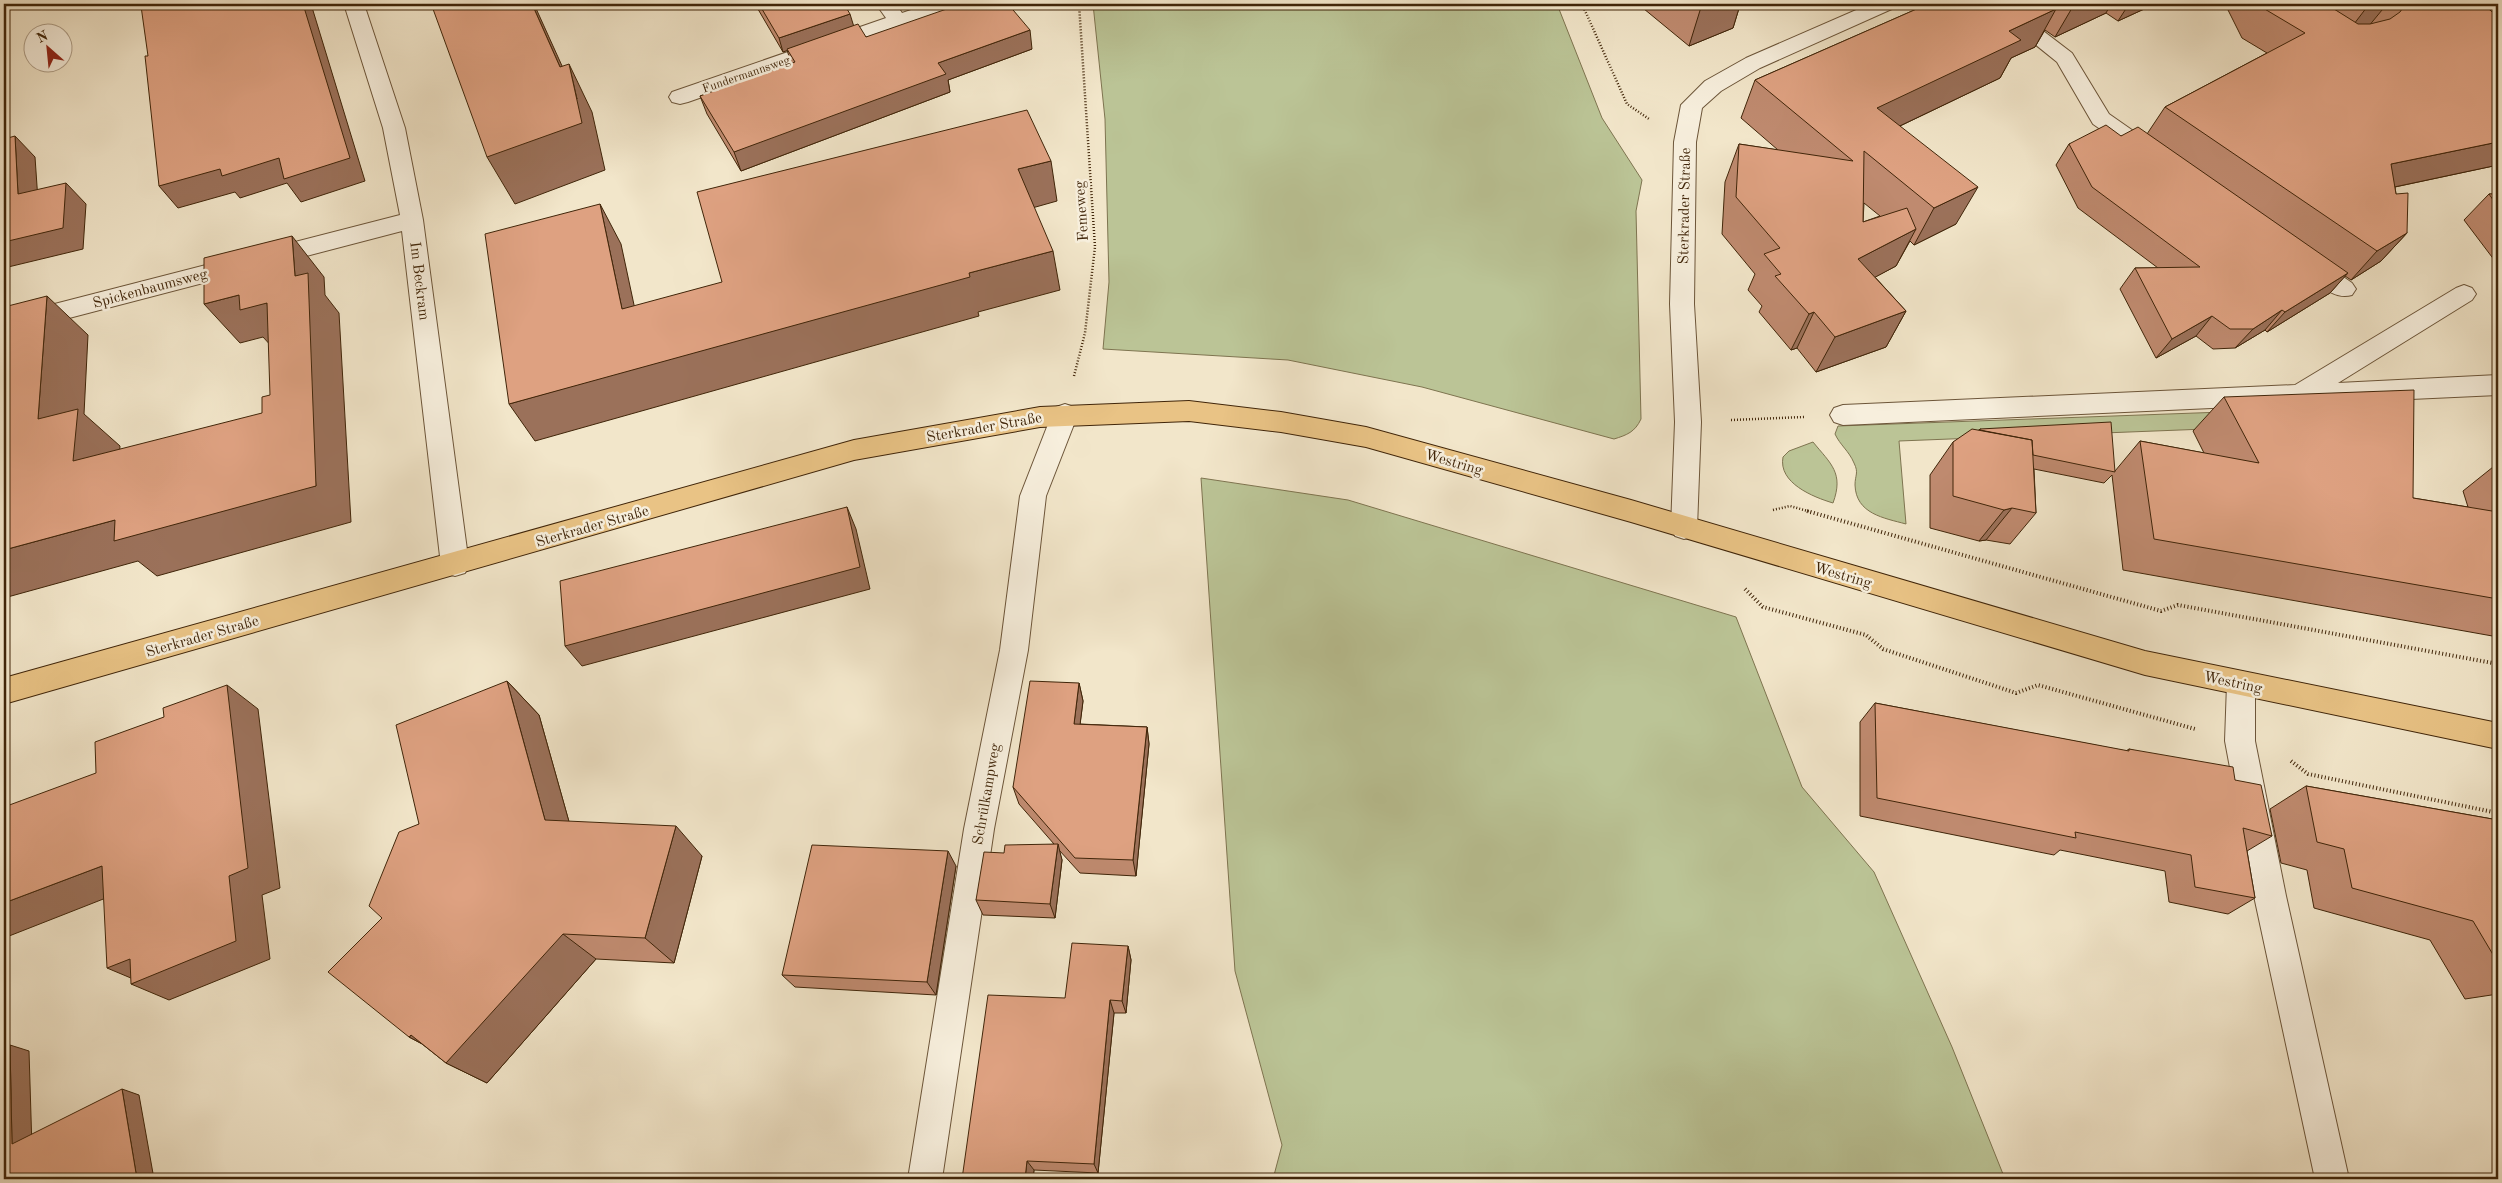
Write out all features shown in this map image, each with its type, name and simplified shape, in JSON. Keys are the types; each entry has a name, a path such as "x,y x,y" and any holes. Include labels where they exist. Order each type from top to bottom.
{"main road":[{"name":"Sterkrader Straße","path":"4,691 455,565 854,450 1065,414 1189,411"},
{"name":"Westring","path":"1189,411 1281,422 1366,437 1631,512 2145,663 2498,736"}],"street":[{"name":"Im Beckram","path":"354,4 394,128 412,220 455,565"},
{"path":"886,4 898,21"},
{"name":"Fundermannsweg","path":"680,97 950,4"},
{"name":"Sterkrader Straße","path":"1684,528 1688,422 1682,304 1684,142 1692,105 1713,86 1752,63 1887,4"},
{"path":"1996,4 2065,58 2101,119 2168,166"},
{"name":"Spickenbaumsweg","path":"4,326 412,220"},
{"path":"2295,255 2344,289"},
{"path":"2300,394 2464,294"},
{"path":"1842,416 2498,385"},
{"name":"Schrülkampweg","path":"925,1179 979,829 1014,650 1033,496 1065,414"},
{"path":"2241,684 2240,741 2270,896 2332,1179"}],"path":[{"name":"Femeweg","path":"1065,414 1085,332 1095,247 1078,4"},
{"path":"1582,4 1627,104 1684,142"},
{"path":"1688,422 1842,416"},
{"path":"1770,510 1790,506 2161,611 2178,605 2498,664"},
{"path":"1743,587 1763,606 1866,635 1882,649 2016,693 2038,686 2280,752 2308,774 2498,814"}],"green space":[{"path":"1093,4 1557,4 1602,118 1642,180 1636,211 1641,419 1636,427 1627,434 1614,439 1422,387 1288,360 1103,349 1109,282 1105,119"},
{"path":"2306,409 2334,424 1899,441 1906,524 1880,517 1866,509 1860,502 1855,485 1857,472 1855,466 1850,455 1835,434 1838,426"},
{"path":"1813,442 1834,469 1837,484 1833,503 1799,488 1791,481 1783,466 1783,457 1789,451"},
{"path":"1201,478 1348,500 1736,617 1802,787 1874,872 1952,1047 2005,1179 1273,1179 1282,1145 1235,971"}],"building":[{"path":"145,4 303,4 350,158 284,179 279,158 222,176 220,169 159,186 145,56 148,56 141,6"},
{"path":"442,4 532,4 560,67 569,64 582,123 487,157 433,9 443,6"},
{"path":"759,4 844,4 850,14 779,38"},
{"path":"961,4 1008,4 1030,30 938,63 946,74 734,152 700,96 795,62 787,49 858,24 866,37"},
{"path":"1928,4 2050,4 2056,9 2009,31 2021,40 1877,108 1978,187 1934,208 1864,151 1863,222 1907,208 1916,229 1858,259 1906,311 1835,337 1814,312 1809,314 1775,276 1781,274 1764,254 1780,248 1736,197 1739,144 1853,161 1755,80"},
{"path":"2066,4 2080,4 2072,8"},
{"path":"2261,4 2326,4 2358,24 2370,24 2390,19 2400,12 2404,6 2403,4 2483,4 2498,17 2498,142 2391,164 2396,194 2408,193 2407,233 2377,251 2165,107 2305,33 2263,8"},
{"path":"2361,4 2376,4 2367,7"},
{"path":"1027,110 1051,161 1018,169 1053,251 969,273 970,277 509,404 485,234 600,204 622,309 722,282 697,192"},
{"path":"2106,125 2121,136 2138,127 2348,273 2285,312 2282,310 2253,329 2230,329 2212,316 2172,339 2135,268 2200,267 2092,187 2069,144"},
{"path":"15,136 18,194 66,183 63,228 4,242 4,139"},
{"path":"2489,194 2498,194 2498,207"},
{"path":"292,236 295,276 308,273 316,486 114,541 115,520 4,550 4,307 47,296 38,419 78,409 73,461 262,413 262,397 270,395 267,303 240,310 239,295 204,304 204,258"},
{"path":"2414,390 2413,498 2498,512 2498,599 2154,539 2140,441 2259,463 2224,397"},
{"path":"2111,422 2115,472 2033,455 2032,440 1980,430 1980,429"},
{"path":"1972,429 2032,440 2036,513 2012,508 2004,510 1953,496 1953,442"},
{"path":"847,507 860,567 565,646 560,581"},
{"path":"507,681 545,820 676,826 645,938 563,934 446,1063 411,1035 409,1037 328,972 382,918 369,906 399,832 419,824 396,725"},
{"path":"1030,681 1079,683 1074,724 1147,727 1133,860 1075,858 1013,787"},
{"path":"227,685 248,868 229,876 236,941 131,984 130,959 107,968 102,866 4,903 4,807 96,773 95,742 164,717 163,708"},
{"path":"1875,703 2129,751 2129,749 2233,767 2235,780 2261,785 2272,836 2243,828 2255,898 2195,887 2191,855 2075,832 2076,838 1877,798"},
{"path":"2306,786 2498,820 2498,963 2473,921 2352,888 2344,849 2317,842"},
{"path":"1058,844 1050,904 976,900 984,852 1004,853 1005,845"},
{"path":"812,845 948,851 927,982 782,975"},
{"path":"1072,943 1128,946 1122,1001 1110,1000 1094,1164 1027,1161 1025,1179 962,1179 988,995 1065,998"},
{"path":"10,1045 12,1144 122,1089 137,1179 4,1179 4,1048"}]}
